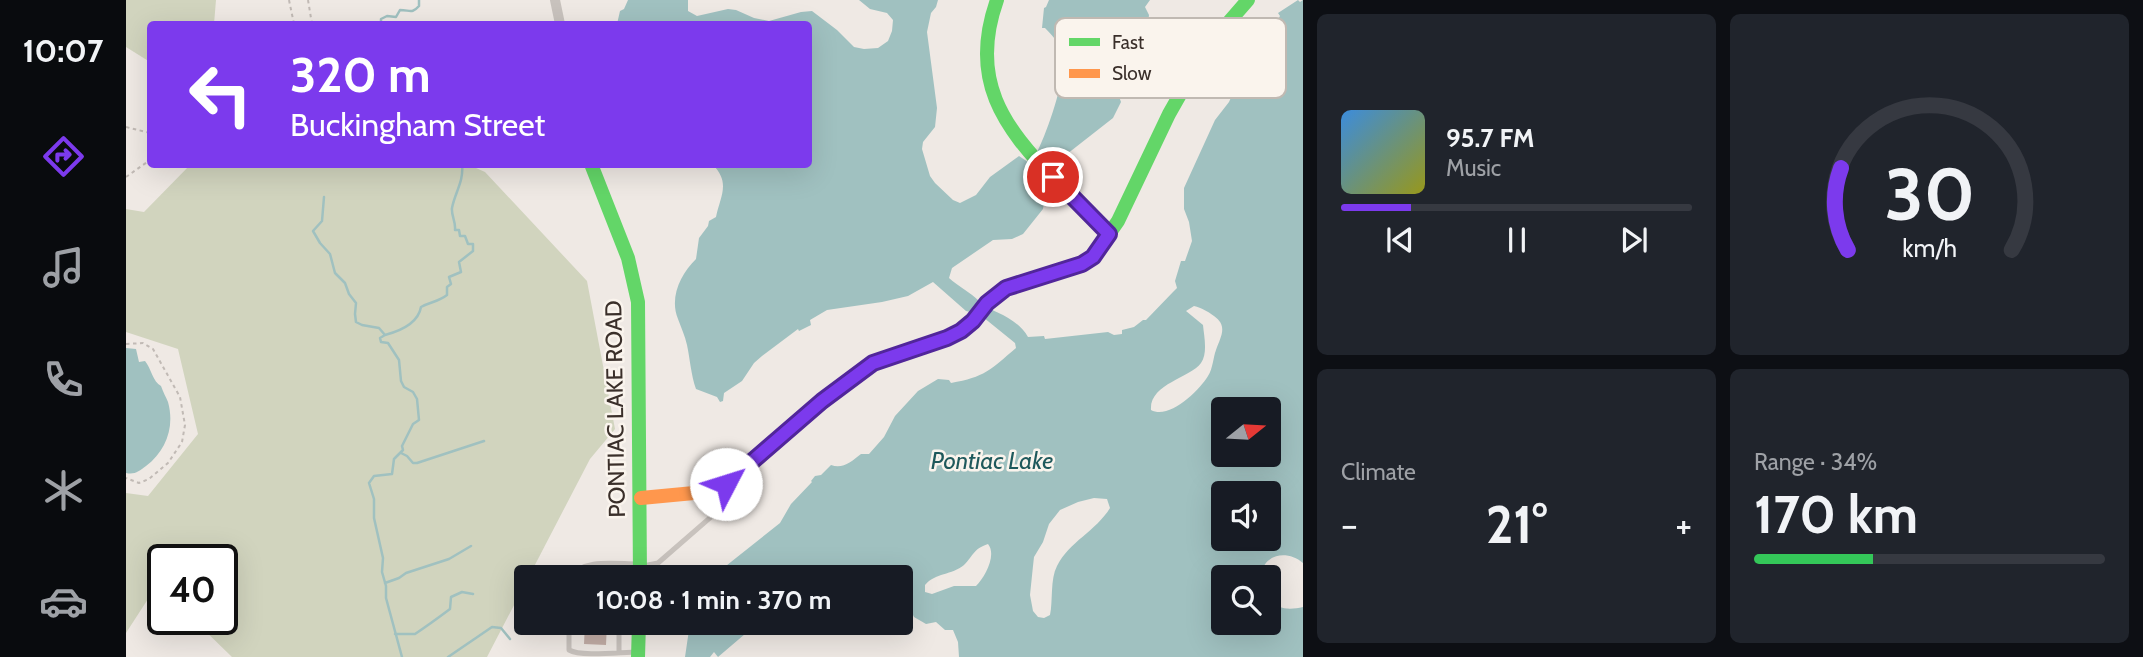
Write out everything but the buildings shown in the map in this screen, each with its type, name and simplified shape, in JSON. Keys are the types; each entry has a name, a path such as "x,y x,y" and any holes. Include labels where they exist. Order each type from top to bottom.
{"street":[{"path":"555,0 559,21"},
{"path":"997,0 987,34 986,58 989,79 1009,128 1040,165 1109,234"},
{"path":"1233,18 1248,0"},
{"path":"640,498 690,494 720,487 736,477 822,401 873,363 961,331 987,303 1006,288 1082,264 1093,257 1118,221 1178,98"},
{"name":"PONTIAC LAKE ROAD","path":"593,168 628,258 638,302 640,565"},
{"path":"638,654 639,635"}],"lane":[{"path":"652,565 658,563 727,503 720,487"},
{"path":"588,565 623,565"},
{"path":"569,635 569,650 574,654 638,654"},
{"path":"619,635 619,652"}],"path":[{"path":"289,0 293,21"},
{"path":"308,0 312,21"},
{"path":"126,127 147,132"},
{"path":"126,177 147,162"},
{"path":"126,344 143,343 153,349 180,397 186,425 182,442 168,463 149,479 139,483 126,478"}],"green space":[{"path":"126,0 216,0 214,21 147,21 147,60 126,47"},
{"path":"187,168 476,168 485,172 587,281 615,429 590,459 535,565 514,565 514,605 487,657 232,657 209,635 238,635 238,544 147,544 147,600 126,633 126,493 148,496 198,434 178,349 126,332 126,209 144,212"}],"water":[{"name":"Pontiac Lake","path":"628,0 688,0 688,11 697,16 728,9 769,21 618,21 620,11"},
{"name":"Pontiac Lake","path":"859,0 938,0 931,13 927,32 937,108 935,127 923,142 922,149 930,176 953,200 960,203 976,195 990,177 1019,156 1028,162 1038,154 1057,98 1120,98 1121,102 1113,118 1067,154 1041,158 1033,167 1046,189 1043,209 1023,234 1012,239 993,240 952,268 949,278 979,301 977,304 1012,320 1028,337 1044,336 1045,339 1108,332 1114,335 1122,334 1122,330 1146,320 1177,288 1175,281 1181,261 1185,261 1192,241 1184,209 1184,188 1215,120 1231,98 1286,98 1286,18 1279,18 1278,13 1298,0 1303,0 1303,563 1283,555 1276,556 1265,565 1211,565 1211,635 1281,635 1281,607 1303,607 1303,657 959,657 958,642 953,630 945,630 936,622 926,624 913,615 913,565 727,565 780,523 791,504 815,476 821,475 831,465 843,465 861,454 869,454 884,437 895,416 918,391 938,379 949,380 951,383 980,375 1016,348 1015,343 973,309 966,311 933,282 908,296 827,310 810,320 811,325 799,331 798,329 754,363 742,381 724,393 723,401 720,402 717,397 696,389 675,302 681,279 696,259 699,238 709,221 716,217 722,197 722,178 715,168 812,168 812,21 769,21 812,11 854,47 878,48 888,41 893,20 887,13 870,9","holes":["1194,306 1214,316 1222,327 1211,370 1198,389 1175,408 1158,412 1151,410 1156,394 1196,368 1203,359 1203,325 1186,311","1094,498 1107,499 1110,508 1062,558 1053,577 1050,615 1038,617 1033,611 1030,595 1034,557 1049,524 1060,510","988,544 991,560 976,586 954,586 932,594 925,592 925,585 929,581 964,565 979,548"]},
{"name":"Pontiac Lake","path":"1049,0 1150,0 1145,7 1149,18 1055,18 1055,39 1042,28 1044,8"},
{"path":"126,348 136,349 139,362 145,361 161,386 170,411 164,446 146,466 132,473 126,473"},
{"path":"688,635 744,635 718,657 714,652 710,657 685,657"}],"waterway":[{"path":"381,21 387,16 396,17 400,10 414,10 419,6 419,0"},
{"path":"385,335 408,326 421,307 447,295 447,287 451,284 449,277 461,272 459,262 473,251 473,244 468,244 465,236 460,236 459,230 455,230 452,213 462,168"},
{"path":"324,197 322,221 313,231 330,254 335,273 345,283 356,303 356,322 379,328 385,335"},
{"path":"385,335 380,338 381,342 388,343 399,360 401,381 417,399 419,420 413,424 402,446 403,450 394,459 392,474 374,476 369,483 383,558 386,598 402,657"},
{"path":"401,453 413,463 417,463 484,441"},
{"path":"385,583 449,559 471,546"},
{"path":"395,634 415,634 450,609 451,597 462,592 473,594"},
{"path":"448,657 492,627 501,628 510,639"}],"traffic: fast":[{"path":"997,0 989,28 987,54 989,77 996,100 1020,141 1109,234"},
{"path":"1232,18 1248,0"},
{"path":"952,336 973,321 987,303 1006,288 1082,264 1093,257 1118,221 1178,98"},
{"path":"593,168 628,258 638,302 640,565"},
{"path":"638,657 639,635"}],"traffic: slow":[{"path":"641,498 694,493 726,484 822,401 873,363 952,336"}],"route":[{"path":"726,484 822,401 873,363 961,331 987,303 1006,288 1082,264 1093,257 1109,234 1053,177"}]}
